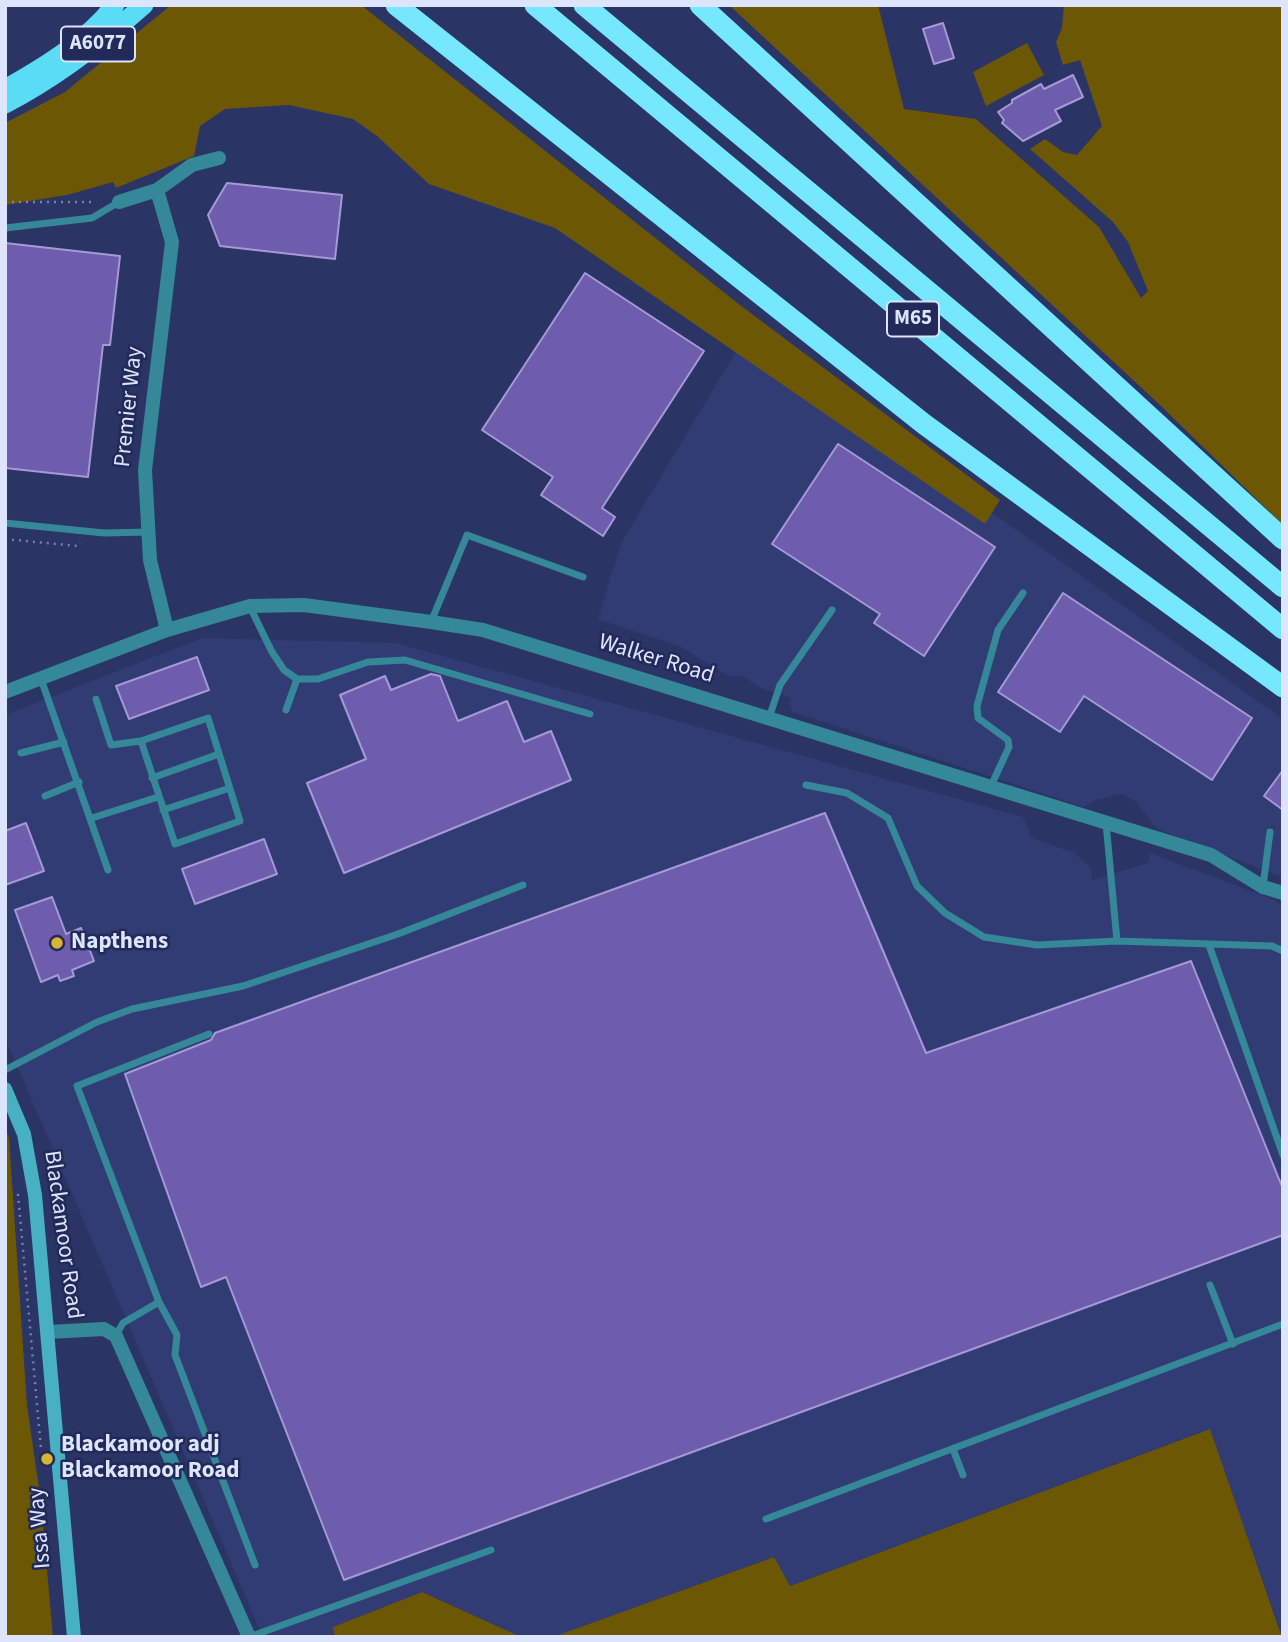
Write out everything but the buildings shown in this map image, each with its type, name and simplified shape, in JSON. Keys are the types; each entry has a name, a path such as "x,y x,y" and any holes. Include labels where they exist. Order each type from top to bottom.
{"highway":[{"name":"A6077","path":"5,89 46,66 88,35 115,5"},
{"name":"A6077","path":"5,104 106,39 144,5"},
{"path":"396,5 924,424 1283,687"},
{"name":"M65","path":"535,5 1283,629"},
{"name":"M65","path":"584,5 1283,587"},
{"path":"700,5 1283,540"}],"main road":[{"name":"Blackamoor Road","path":"5,1089 24,1135 31,1165 48,1332"},
{"name":"Issa Way","path":"48,1332 74,1637"}],"street":[{"path":"118,202 157,190 192,165 219,158"},
{"name":"Premier Way","path":"157,190 172,242 145,470 150,560 167,630"},
{"name":"Walker Road","path":"5,692 167,630 250,606 292,604 483,630 1211,855 1263,887 1283,893"},
{"name":"Blackamoor Road","path":"48,1332 104,1329 116,1336 249,1637"}],"lane":[{"path":"5,228 92,218 118,202"},
{"path":"5,523 86,531 150,532"},
{"path":"431,622 467,535 583,577"},
{"path":"990,787 1009,747 1008,740 978,718 977,706 998,630 1023,593"},
{"path":"250,606 272,652 284,670 297,678 318,679 368,662 405,660 590,714"},
{"path":"769,719 780,685 832,610"},
{"path":"40,677 92,818 108,870"},
{"path":"286,710 297,678"},
{"path":"96,699 111,745 141,741 208,718 240,821 175,844 141,741"},
{"path":"21,753 64,742"},
{"path":"152,778 219,754"},
{"path":"45,796 79,782"},
{"path":"806,785 847,793 888,818 918,886 945,914 984,937 1037,945 1117,941 1272,946 1283,951"},
{"path":"163,810 230,788"},
{"path":"92,818 158,797"},
{"path":"1106,823 1117,941"},
{"path":"1263,887 1270,832"},
{"path":"5,1070 97,1022 132,1009 243,986 398,934 523,885"},
{"path":"1209,945 1283,1155"},
{"path":"209,1034 78,1086 159,1303 177,1335 175,1355 255,1565"},
{"path":"1210,1285 1233,1343"},
{"path":"116,1336 122,1323 159,1303"},
{"path":"765,1519 1283,1324"},
{"path":"953,1449 963,1475"},
{"path":"249,1637 491,1549"}],"path":[{"path":"5,202 118,202"},
{"path":"5,538 78,546 86,531"}],"shaded area":[{"path":"171,5 361,5 740,305 1000,500 985,524 555,228 429,184 377,136 353,119 289,105 225,109 200,126 194,156 116,188 113,182 67,195 5,205 5,123 65,92"},
{"path":"729,5 878,5 904,109 976,119 1099,227 1141,298 1148,291 1128,242 1113,222 1030,149 1045,139 1063,152 1077,155 1102,126 1080,60 1063,65 1056,42 1062,28 1064,5 1283,5 1283,525 1160,405"},
{"path":"1027,43 1044,75 986,106 973,72"},
{"path":"749,330 987,509 1283,719 1283,880 1157,829 1135,801 1122,794 1096,800 1084,807 793,712 790,708 791,698 759,687 742,676 731,677 679,646 598,619 621,543"},
{"path":"202,638 396,643 1023,817 1032,838 1073,852 1091,868 1092,880 1148,863 1150,853 1275,900 1283,906 1283,1637 1209,1429 789,1586 773,1557 553,1637 521,1637 422,1592 333,1627 335,1637 263,1637 5,1038 5,715"},
{"path":"5,1127 9,1138 27,1405 41,1502 53,1637 5,1637"},
{"path":"1210,1429 1282,1637 553,1637 774,1557 790,1586"},
{"path":"422,1592 521,1637 335,1637 333,1627"}],"place":[{"name":"Napthens","path":"57,943"},
{"name":"Blackamoor adj Blackamoor Road","path":"47,1459"}]}
